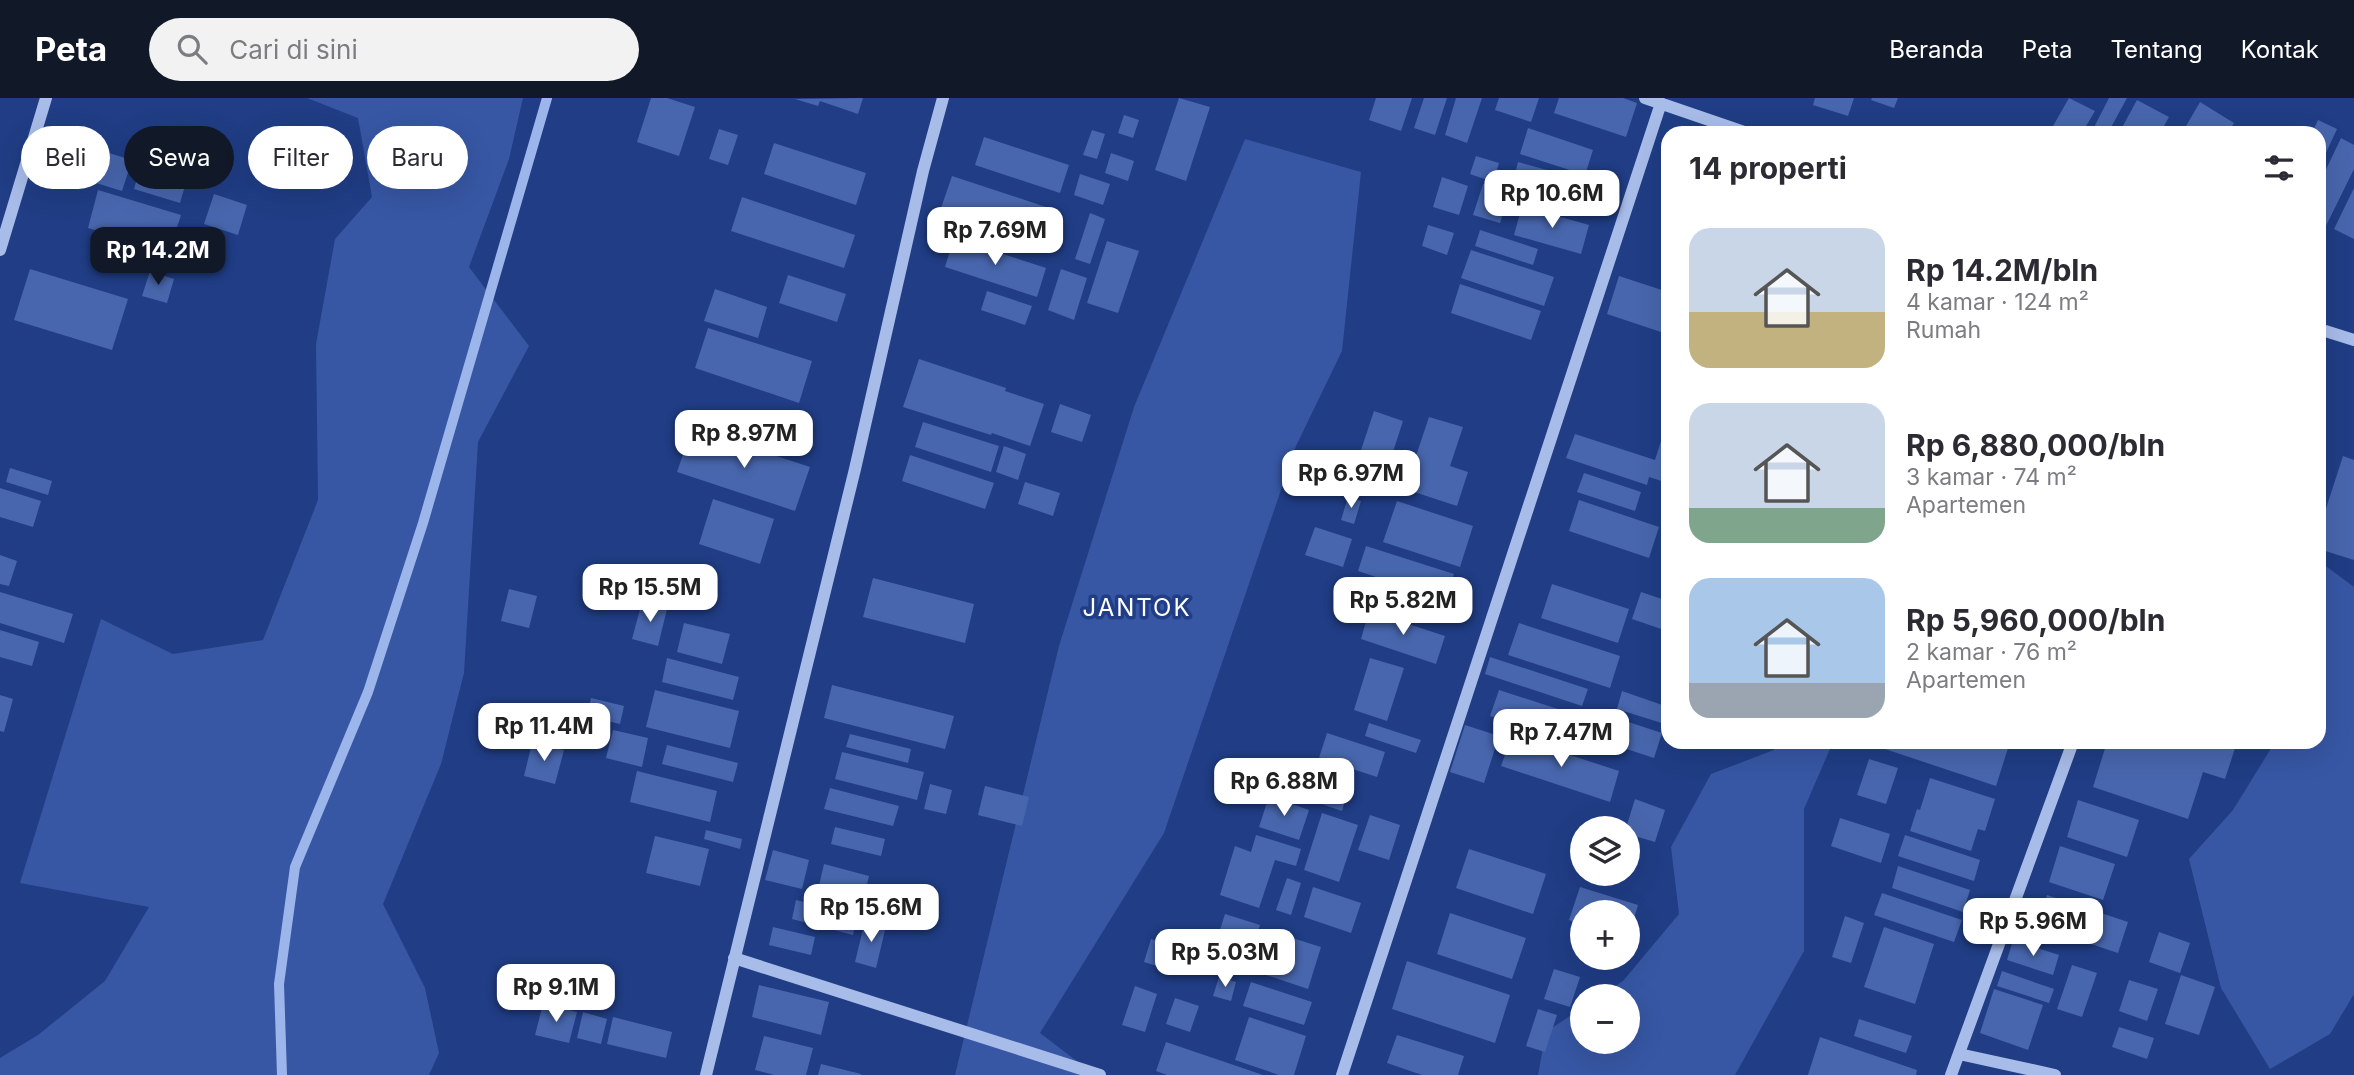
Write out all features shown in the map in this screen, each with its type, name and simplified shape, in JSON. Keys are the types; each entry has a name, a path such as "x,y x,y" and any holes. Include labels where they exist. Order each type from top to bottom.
{"street":[{"path":"0,250 46,98"},
{"path":"706,1075 856,469 923,172 943,98"},
{"path":"1645,98 1727,126"},
{"path":"1342,1075 1661,103"},
{"path":"2326,331 2354,340"},
{"path":"1951,1075 2070,749"},
{"path":"734,958 1100,1075"},
{"path":"1959,1054 2055,1075"}],"shaded area":[{"path":"307,98 523,98 509,159 469,267 529,346 478,442 464,673 441,764 383,904 425,988 439,1053 429,1075 0,1075 0,1058 38,1035 105,981 149,907 20,883 101,619 173,654 263,640 318,500 316,344 335,239 372,197 371,189 468,189 468,126 367,126 367,169 358,118"},
{"path":"1245,139 1361,172 1342,351 1296,446 1164,833 1040,1033 1095,1075 955,1075 1059,646 1134,407"},
{"path":"2326,566 2354,587 2354,994 2330,1034 2270,1069 2221,988 2189,859 2233,810 2271,749 2326,749"},
{"path":"1774,749 1830,749 1804,809 1804,951 1735,1075 1538,1075 1546,1032 1570,1016 1570,1054 1640,1054 1640,984 1618,984 1632,970 1640,970 1640,961 1679,914 1671,847 1711,774"}],"building":[{"path":"651,98 667,98 695,107 679,156 637,142"},
{"path":"863,98 858,114 820,101 818,106 795,99"},
{"path":"1179,98 1210,107 1186,181 1155,170"},
{"path":"1376,98 1412,98 1401,131 1369,120"},
{"path":"1424,98 1447,98 1435,135 1414,128"},
{"path":"1456,98 1482,98 1467,143 1445,135"},
{"path":"1499,98 1539,98 1531,122 1495,110"},
{"path":"1559,98 1623,98 1637,103 1626,137 1554,113"},
{"path":"1815,98 1854,98 1848,116 1813,105"},
{"path":"1898,98 1894,108 1871,100"},
{"path":"2069,98 2095,111 2086,126 2053,126"},
{"path":"2109,98 2127,98 2112,126 2095,126"},
{"path":"2137,100 2169,117 2164,126 2123,126"},
{"path":"2200,102 2234,123 2232,126 2186,126"},
{"path":"1124,115 1139,120 1133,138 1118,133"},
{"path":"2318,120 2337,129 2326,153 2326,126 2315,126"},
{"path":"1528,128 1593,150 1585,175 1520,154"},
{"path":"719,129 738,135 728,165 709,159"},
{"path":"1092,130 1105,134 1097,159 1083,155"},
{"path":"984,137 1069,165 1060,193 975,165"},
{"path":"2341,138 2354,145 2354,169 2326,226 2326,169"},
{"path":"774,143 866,173 856,205 764,174"},
{"path":"110,153 124,158 122,191 110,187"},
{"path":"1111,153 1134,161 1128,181 1105,173"},
{"path":"1476,156 1499,163 1493,182 1470,174"},
{"path":"1518,162 1588,181 1580,211 1510,193"},
{"path":"1080,174 1110,184 1103,205 1074,195"},
{"path":"952,176 1052,209 1041,242 941,208"},
{"path":"1442,177 1468,186 1459,215 1433,207"},
{"path":"1483,184 1510,193 1500,223 1473,215"},
{"path":"2354,188 2354,239 2334,229"},
{"path":"134,189 184,189 180,203"},
{"path":"98,190 181,215 169,252 88,228"},
{"path":"214,194 247,205 238,235 204,224"},
{"path":"742,197 855,235 844,268 731,231"},
{"path":"1522,206 1589,225 1581,254 1514,235"},
{"path":"1090,213 1105,219 1090,264 1075,259"},
{"path":"1428,225 1454,233 1447,255 1422,246"},
{"path":"1480,230 1538,249 1533,265 1475,246"},
{"path":"954,238 1046,268 1037,297 945,267"},
{"path":"1107,241 1139,251 1118,313 1087,303"},
{"path":"1471,250 1554,277 1544,306 1461,278"},
{"path":"30,269 128,299 112,350 14,320"},
{"path":"1061,269 1087,278 1074,320 1048,310"},
{"path":"150,271 174,279 167,303 142,296"},
{"path":"788,275 846,294 837,322 779,303"},
{"path":"1619,276 1661,290 1661,332 1607,314"},
{"path":"1460,284 1541,311 1531,340 1451,313"},
{"path":"715,289 767,307 758,338 704,321"},
{"path":"987,291 1032,306 1025,325 981,310"},
{"path":"708,328 812,361 799,403 695,368"},
{"path":"919,359 1006,388 1005,391 1044,404 1030,446 903,407"},
{"path":"1060,404 1091,415 1082,442 1051,432"},
{"path":"1374,411 1403,421 1380,492 1350,483"},
{"path":"1429,417 1463,427 1450,466 1468,472 1457,506 1405,489"},
{"path":"923,422 999,446 991,472 915,447"},
{"path":"692,428 810,467 795,511 677,472"},
{"path":"1575,434 1655,460 1661,441 1661,481 1649,477 1647,485 1566,458"},
{"path":"1004,446 1026,454 1018,480 996,472"},
{"path":"910,455 994,483 985,509 902,481"},
{"path":"2343,456 2354,460 2354,560 2326,551 2326,508"},
{"path":"10,468 52,481 48,495 6,482"},
{"path":"1584,473 1641,492 1635,511 1577,492"},
{"path":"1025,482 1060,493 1053,516 1018,504"},
{"path":"0,488 41,501 33,527 0,517"},
{"path":"1348,497 1361,501 1354,524 1341,520"},
{"path":"713,499 774,519 760,564 699,544"},
{"path":"1579,500 1659,527 1649,558 1569,531"},
{"path":"1397,501 1473,526 1460,567 1383,542"},
{"path":"1315,527 1352,539 1343,567 1305,555"},
{"path":"1366,546 1454,574 1445,600 1358,571"},
{"path":"0,555 17,561 9,586 0,584"},
{"path":"873,578 974,604 965,643 863,617"},
{"path":"1552,584 1629,609 1618,643 1541,618"},
{"path":"509,589 537,596 529,628 501,621"},
{"path":"0,592 73,614 64,643 0,623"},
{"path":"1641,592 1661,599 1661,629 1632,619"},
{"path":"642,602 667,609 658,646 632,639"},
{"path":"1369,611 1445,636 1436,664 1361,639"},
{"path":"684,623 730,634 722,664 677,652"},
{"path":"1519,623 1620,656 1610,688 1508,655"},
{"path":"0,630 39,642 32,666 0,657"},
{"path":"1490,657 1588,689 1582,706 1485,674"},
{"path":"667,658 739,677 733,700 662,682"},
{"path":"1370,658 1404,668 1387,721 1354,710"},
{"path":"832,685 954,716 945,749 824,718"},
{"path":"655,690 739,711 730,748 646,727"},
{"path":"1499,690 1561,710 1552,737 1490,716"},
{"path":"1622,691 1661,705 1661,723 1617,709"},
{"path":"0,695 13,699 4,732 0,731"},
{"path":"591,698 624,706 620,724 587,716"},
{"path":"1610,716 1661,733 1654,758 1602,741"},
{"path":"537,721 556,725 552,740 534,735"},
{"path":"1369,723 1421,740 1416,753 1365,736"},
{"path":"1465,725 1499,736 1484,783 1450,772"},
{"path":"613,730 648,738 642,767 606,758"},
{"path":"1327,733 1385,752 1377,777 1319,758"},
{"path":"850,734 911,749 908,763 846,747"},
{"path":"1512,736 1619,771 1610,802 1501,766"},
{"path":"532,743 564,750 555,784 524,776"},
{"path":"667,745 738,763 733,782 662,764"},
{"path":"1885,749 2008,749 1996,786"},
{"path":"2105,749 2235,749 2225,779 2203,772 2188,819 2093,787"},
{"path":"842,752 924,772 917,800 835,779"},
{"path":"1869,759 1898,768 1886,804 1857,795"},
{"path":"1307,769 1350,783 1342,811 1298,796"},
{"path":"637,771 717,791 710,822 630,802"},
{"path":"1930,778 1995,799 1985,831 1978,829 1971,851 1910,831"},
{"path":"930,784 952,790 946,814 924,809"},
{"path":"985,786 1029,797 1022,826 978,815"},
{"path":"830,788 899,806 893,826 824,809"},
{"path":"1269,796 1309,810 1299,840 1259,827"},
{"path":"1635,799 1665,810 1655,842 1640,838 1640,816 1630,816"},
{"path":"2078,800 2139,820 2127,857 2067,837"},
{"path":"1322,813 1358,825 1339,882 1304,870"},
{"path":"1370,815 1400,825 1389,860 1358,850"},
{"path":"1840,818 1890,834 1881,863 1831,846"},
{"path":"835,827 885,839 881,856 831,844"},
{"path":"706,830 742,839 740,849 704,839"},
{"path":"1256,835 1301,849 1296,866 1275,860 1259,908 1220,895 1235,846 1251,852"},
{"path":"1905,835 1980,860 1974,881 1898,856"},
{"path":"655,836 709,849 700,886 646,873"},
{"path":"2060,846 2115,864 2103,900 2049,882"},
{"path":"1469,849 1546,874 1533,914 1456,888"},
{"path":"773,850 809,860 802,889 765,880"},
{"path":"824,864 869,876 862,905 817,894"},
{"path":"1898,866 1970,890 1963,912 1892,888"},
{"path":"1287,878 1301,883 1291,915 1276,910"},
{"path":"1313,887 1361,903 1351,933 1304,917"},
{"path":"1580,887 1622,900 1576,900"},
{"path":"1882,893 1962,920 1954,942 1874,915"},
{"path":"2047,895 2128,922 2118,953 2037,926"},
{"path":"796,900 857,915 853,935 792,919"},
{"path":"1450,913 1526,938 1512,979 1437,954"},
{"path":"1225,914 1260,925 1245,973 1210,961"},
{"path":"1845,916 1864,923 1851,963 1832,957"},
{"path":"865,921 886,926 876,968 855,962"},
{"path":"773,927 815,937 811,955 769,945"},
{"path":"1884,927 1934,944 1915,1004 1864,987"},
{"path":"1267,930 1321,947 1308,989 1254,971"},
{"path":"2159,932 2190,943 2180,973 2149,962"},
{"path":"1151,939 1181,949 1173,971 1144,962"},
{"path":"2013,940 2059,955 2053,975 2007,960"},
{"path":"1407,961 1510,995 1495,1043 1392,1009"},
{"path":"2072,965 2097,973 2082,1017 2057,1009"},
{"path":"1554,969 1580,977 1578,984 1570,984 1570,1007 1544,999"},
{"path":"2002,971 2054,989 2049,1003 1997,986"},
{"path":"2181,975 2215,987 2199,1035 2165,1024"},
{"path":"1219,977 1236,982 1231,1001 1213,996"},
{"path":"2129,980 2158,989 2147,1021 2119,1011"},
{"path":"1251,982 1312,1002 1304,1025 1243,1006"},
{"path":"759,985 829,1002 821,1035 752,1017"},
{"path":"1135,986 1157,994 1145,1032 1122,1025"},
{"path":"1994,989 2043,1005 2028,1050 1980,1033"},
{"path":"1175,998 1199,1006 1190,1032 1166,1024"},
{"path":"543,1004 577,1012 569,1043 535,1035"},
{"path":"1538,1009 1557,1015 1545,1052 1526,1046"},
{"path":"583,1012 607,1019 601,1044 577,1038"},
{"path":"613,1017 672,1032 666,1058 607,1044"},
{"path":"1249,1017 1306,1036 1294,1075 1279,1075 1235,1060"},
{"path":"1859,1019 1912,1036 1906,1053 1854,1036"},
{"path":"2119,1027 2154,1038 2147,1059 2112,1047"},
{"path":"1397,1035 1464,1056 1458,1075 1422,1075 1387,1063"},
{"path":"764,1036 813,1048 806,1075 774,1075 755,1070"},
{"path":"1820,1037 1917,1070 1916,1075 1808,1075"},
{"path":"1166,1042 1263,1075 1167,1075 1156,1071"},
{"path":"821,1064 861,1074 861,1075 818,1075"}],"waterway":[{"path":"282,1075 279,984 295,867 368,692 423,523 547,98"}],"district":[{"name":"JANTOK","path":"1137,607"}]}
